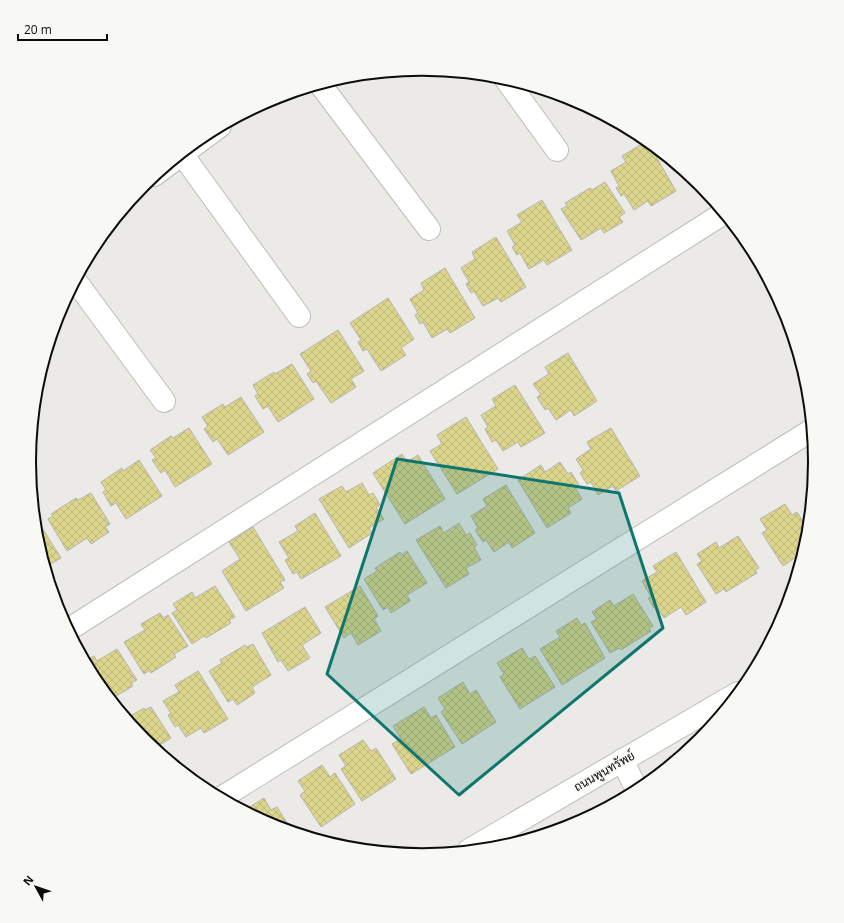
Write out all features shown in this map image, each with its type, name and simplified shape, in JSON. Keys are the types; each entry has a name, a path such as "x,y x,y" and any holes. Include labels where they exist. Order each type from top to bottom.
{"street":[{"path":"517,88 557,150"},
{"path":"323,89 428,229"},
{"path":"184,157 299,316"},
{"path":"73,627 719,216"},
{"path":"79,285 164,401"},
{"path":"227,794 807,433"},
{"name":"ถนนพูนทรัพย์","path":"482,842 724,701"},
{"path":"622,760 634,784"}],"highlighted area":[{"path":"397,459 619,493 663,628 459,795 327,674"}],"building":[{"path":"641,144 654,153 676,191 651,206 648,201 634,210 624,194 621,196 616,188 619,186 611,171 626,162 622,156"},
{"path":"605,182 625,213 619,217 623,222 604,233 601,228 581,240 561,209 567,206 565,203 590,188 592,190"},
{"path":"542,200 572,250 547,265 544,260 529,269 520,253 517,255 512,247 515,245 507,231 522,222 517,215"},
{"path":"496,237 526,287 501,302 498,298 483,306 474,291 471,293 466,284 469,282 461,268 475,259 472,252"},
{"path":"445,268 475,318 450,333 447,329 432,338 423,322 420,324 415,315 418,313 410,299 424,290 421,283"},
{"path":"388,298 414,339 401,348 406,355 381,371 367,349 363,351 358,342 361,340 350,323"},
{"path":"338,330 364,371 351,379 356,387 331,403 316,381 313,383 307,374 311,371 300,354"},
{"path":"568,353 597,401 574,416 571,410 556,420 548,408 545,410 537,397 541,395 533,384 549,374 545,367"},
{"path":"292,364 314,399 278,422 268,406 263,409 255,396 258,394 253,385 274,372 275,374"},
{"path":"515,385 545,433 521,447 518,442 503,451 496,440 492,442 485,429 488,427 481,415 496,406 492,399"},
{"path":"241,397 264,432 228,455 217,439 213,442 204,429 208,426 202,417 223,404 225,407"},
{"path":"466,417 498,469 457,494 430,451 442,444 437,435"},
{"path":"189,428 212,464 175,487 165,470 161,473 152,460 156,458 150,450 171,436 173,438"},
{"path":"611,428 640,476 616,491 613,486 598,495 591,482 587,484 580,473 583,470 576,459 591,449 587,442"},
{"path":"402,454 407,462 418,455 445,499 405,524 373,473"},
{"path":"139,460 162,496 126,519 116,503 111,506 103,492 106,490 101,482 122,468 123,471"},
{"path":"560,462 568,474 571,472 579,485 575,487 582,499 568,508 571,513 547,528 518,480 541,465 545,472"},
{"path":"362,483 369,495 373,493 380,505 376,507 384,519 369,528 372,533 349,548 319,499 342,486 346,492"},
{"path":"506,485 535,533 512,548 509,542 494,552 486,540 483,542 475,530 478,528 471,516 487,506 483,499"},
{"path":"91,493 110,524 105,527 109,532 91,544 87,538 67,551 48,519 53,516 51,514 76,498 78,500"},
{"path":"785,504 792,515 797,512 803,522 796,557 783,566 762,533 767,530 760,519"},
{"path":"315,513 341,556 301,579 297,572 293,574 285,560 289,558 279,542 298,531 295,526"},
{"path":"459,523 466,535 470,533 477,545 474,547 481,560 466,568 469,574 446,588 416,540 440,526 444,533"},
{"path":"41,527 61,558 50,564"},
{"path":"253,527 285,580 280,582 284,588 246,611 222,571 240,559 229,542"},
{"path":"738,536 759,568 755,570 757,573 726,592 724,589 716,594 697,564 702,561 697,554 716,542 719,548"},
{"path":"407,551 427,583 407,595 410,601 391,613 388,607 383,610 364,579 377,571 375,568 400,552 402,555"},
{"path":"676,552 706,602 686,615 681,607 664,618 657,607 654,608 648,598 651,597 642,581 657,572 653,566"},
{"path":"215,586 235,617 229,620 231,623 206,638 204,636 192,644 172,613 177,610 173,604 192,592 195,598"},
{"path":"360,586 378,616 374,619 381,631 358,645 351,633 344,638 325,607"},
{"path":"633,594 653,626 649,628 651,631 621,650 619,648 610,653 591,622 597,619 592,612 610,600 614,606"},
{"path":"305,607 321,633 302,645 310,658 288,671 281,660 278,662 262,633"},
{"path":"160,613 163,618 168,615 188,646 174,654 176,657 151,673 150,670 144,674 124,642 145,630 141,624"},
{"path":"577,618 581,625 585,623 605,658 562,685 540,649 560,637 556,631"},
{"path":"253,644 271,675 252,687 255,693 237,705 233,699 228,702 209,671 222,663 220,660 245,645 247,647"},
{"path":"522,648 529,659 535,656 555,687 520,709 500,677 504,674 497,663"},
{"path":"117,649 137,680 131,683 133,686 116,696 101,676 90,658 94,656 97,661"},
{"path":"198,671 228,719 204,733 201,728 186,737 178,725 175,727 168,715 171,713 163,701 179,692 175,685"},
{"path":"463,682 470,694 476,690 496,722 462,744 441,712 445,709 438,698"},
{"path":"151,707 171,738 160,745 131,715 144,708 145,710"},
{"path":"424,707 431,718 436,715 455,747 411,774 392,744 401,739 393,726"},
{"path":"363,740 371,751 376,748 396,779 362,801 341,769 346,766 339,755"},
{"path":"322,765 330,777 335,773 355,804 321,827 300,795 305,791 298,781"},
{"path":"264,798 271,810 277,807 287,823 274,818 249,807"}]}
